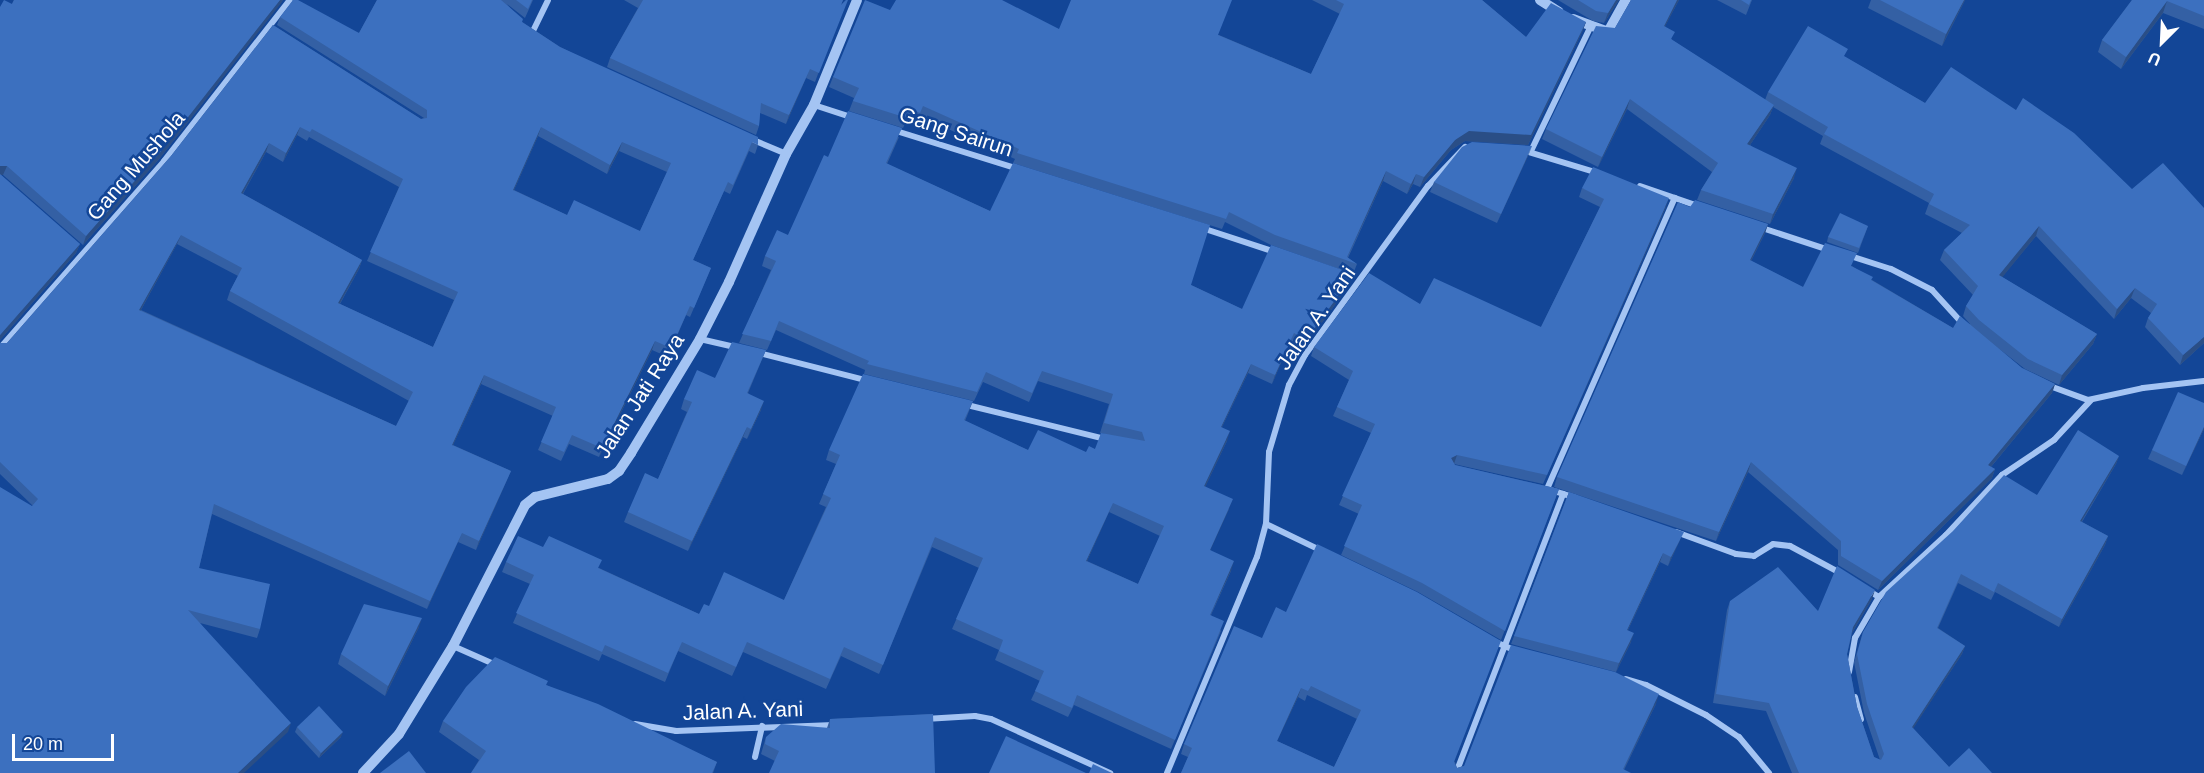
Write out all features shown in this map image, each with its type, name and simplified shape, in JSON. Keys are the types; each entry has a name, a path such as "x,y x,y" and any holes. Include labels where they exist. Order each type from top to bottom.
{"street":[{"name":"Gang Mushola","path":"0,348 164,161 271,28 290,0"},
{"path":"532,31 548,0"},
{"name":"Jalan Jati Raya","path":"363,773 399,734 453,645 525,505 536,497 608,479 619,471 700,339 786,154 814,105 857,0"},
{"path":"1540,0 1590,28 1608,32 1626,0"},
{"path":"525,25 541,38"},
{"path":"271,28 281,34"},
{"path":"1531,151 1590,28"},
{"path":"814,105 860,119"},
{"name":"Gang Sairun","path":"882,126 1025,172"},
{"path":"744,136 786,154"},
{"name":"Jalan A. Yani","path":"1167,773 1249,582 1266,524 1269,452 1280,409 1305,355 1428,186 1455,153 1467,146 1478,147"},
{"path":"1510,149 1531,151 1609,176"},
{"path":"1631,183 1708,210"},
{"path":"1547,489 1675,198"},
{"path":"1189,224 1285,256"},
{"path":"1751,225 1901,274 1932,290 1972,334"},
{"path":"75,245 83,252"},
{"path":"1350,278 1360,282"},
{"path":"700,339 878,383"},
{"path":"2037,381 2075,398 2091,400 2143,388 2204,381"},
{"path":"1851,684 1852,646 1879,597 1946,535 2002,475 2054,440 2091,400"},
{"path":"954,402 1117,442"},
{"path":"1535,486 1584,501"},
{"path":"1456,773 1563,494"},
{"path":"1266,524 1330,555"},
{"path":"1669,530 1745,555 1754,556 1773,544 1790,546 1849,578"},
{"path":"1859,584 1879,597"},
{"path":"1484,636 1504,648 1525,653"},
{"path":"453,645 504,669"},
{"path":"1622,678 1646,685 1706,715 1739,737 1769,773"},
{"path":"1853,692 1862,724"},
{"path":"918,719 975,716 991,719 1110,773"},
{"name":"Jalan A. Yani","path":"628,722 676,731 849,724"},
{"path":"755,757 762,726"}],"building":[{"path":"4,0 12,4 14,0 280,0 163,149 86,236 7,166 0,166 0,7"},
{"path":"293,0 298,0 359,33 377,0 501,0 523,19 522,22 560,47 758,137 758,145 752,142 733,185 728,182 693,260 711,268 694,308 690,306 671,348 655,341 602,448 572,435 564,452 541,442 556,407 484,375 452,445 511,471 479,541 462,533 430,601 214,504 199,568 270,584 260,629 188,610 291,723 238,773 0,773 0,487 32,506 38,499 0,462 0,343 7,343 171,156 273,25 421,119 427,118 427,110 280,17","holes":["300,127 310,132 312,129 403,179 370,252 458,292 433,347 338,303 362,260 241,193 269,143 286,153","541,127 610,165 622,142 671,163 640,231 574,200 567,215 513,190","181,235 242,268 230,291 413,392 396,426 139,310"]},
{"path":"516,0 532,0 528,9"},
{"path":"643,0 843,0 841,5 848,0 819,73 810,69 789,115 761,103 759,126 610,58"},
{"path":"865,0 890,10 896,0 1002,0 1059,29 1071,0 1232,0 1218,35 1311,74 1344,4 1336,0 1482,0 1526,37 1551,3 1586,22 1531,135 1469,131 1455,140 1424,177 1416,174 1411,184 1386,171 1347,257 1357,264 1275,235 1229,212 1226,219 1017,153 1019,149 923,106 920,113 910,109 907,118 853,101 859,88 833,77"},
{"path":"1578,0 1616,0 1608,13 1596,11"},
{"path":"1631,0 1677,0 1664,26 1675,32 1671,39 1774,105 1747,144 1797,168 1773,214 1701,190 1718,163 1630,99 1602,157 1546,129 1596,26 1615,28"},
{"path":"1741,0 1751,0 1749,5"},
{"path":"1880,0 1964,0 1946,34"},
{"path":"2132,0 2204,0 2204,16 2167,1 2126,57 2102,40"},
{"path":"1808,26 1848,49 1844,56 1925,103 1951,67 2016,110 2023,98 2074,133 2132,189 2163,163 2204,208 2204,337 2183,355 2148,318 2157,304 2135,288 2117,309 2039,226 1999,275 2097,334 2062,375 2028,359 1979,320 1966,306 1978,286 1944,250 1970,225 1929,204 1934,194 1824,134 1828,127 1768,92"},
{"path":"848,111 902,128 886,163 990,211 1013,163 1210,225 1191,285 1242,309 1271,245 1354,274 1306,340 1294,333 1275,375 1251,364 1221,427 1230,431 1204,486 1233,499 1210,550 1234,561 1210,615 1224,621 1175,740 1077,695 1072,708 1035,691 1044,671 999,651 1003,640 956,619 983,558 935,537 883,665 844,647 830,679 747,642 736,667 682,642 668,673 605,645 602,652 516,613 534,575 506,562 518,536 543,547 549,536 602,560 598,568 699,614 704,604 709,606 724,572 784,600 831,498 823,494 840,455 829,450 863,374 973,401 964,420 1028,450 1038,430 1086,452 1089,446 1095,449 1101,433 1145,441 1142,432 1104,423 1113,394 1042,371 1032,393 986,372 977,392 867,364 869,361 779,321 771,341 742,334 776,261 765,256 777,230 788,235 824,155 828,157","holes":["1113,503 1164,526 1138,584 1086,561"]},
{"path":"1472,142 1532,146 1501,214 1434,182 1462,147"},
{"path":"1593,167 1669,198 1547,475 1457,455 1451,458 1455,465 1559,489 1505,631 1422,583 1344,546 1362,505 1342,496 1375,424 1337,407 1353,371 1314,347 1369,273 1420,304 1434,278 1541,327 1604,199 1582,188"},
{"path":"0,174 80,244 0,335"},
{"path":"1695,200 1768,224 1750,260 1803,287 1825,243 1857,253 1851,266 1873,277 1871,280 1953,328 1960,316 2022,368 2055,384 1988,465 1995,469 1882,581 1841,556 1841,541 1751,462 1719,532 1557,477 1678,202 1690,207"},
{"path":"1840,213 1868,226 1859,248 1828,237"},
{"path":"732,342 766,350 747,393 764,401 751,429 747,427 692,541 628,512 645,473 658,479 692,402 684,399 697,370 715,378"},
{"path":"2178,392 2204,403 2204,427 2186,466 2152,450"},
{"path":"2078,430 2119,456 2080,521 2108,536 2062,619 1998,583 1994,592 1961,574 1937,628 1965,646 1912,727 1949,767 1969,748 1992,773 1799,773 1769,703 1716,694 1730,601 1778,567 1818,611 1837,566 1875,590 1853,627 1847,654 1857,707 1874,757 1881,760 1884,754 1867,704 1857,654 1863,632 1886,592 1953,531 2004,475 2037,495"},
{"path":"1569,492 1684,532 1671,557 1663,553 1627,630 1634,633 1619,663 1514,636"},
{"path":"1317,544 1417,592 1501,641 1454,762 1457,768 1464,766 1511,645 1615,672 1659,694 1623,769 1631,773 1181,773 1192,748 1184,744 1234,626 1262,638 1276,607 1286,612","holes":["1311,686 1361,710 1334,767 1277,741 1301,688 1308,691"]},
{"path":"364,604 422,618 388,686 341,654"},
{"path":"495,657 548,681 546,685 598,704 717,762 712,773 471,773 486,751 443,721 466,687"},
{"path":"319,706 343,732 321,753 297,727"},
{"path":"933,714 935,773 769,773 779,751 765,744 766,737 781,724 830,728 830,719"},
{"path":"1006,736 1086,773 989,773"},
{"path":"409,751 426,773 380,773"},
{"path":"1093,764 1112,773 1089,773"}]}
